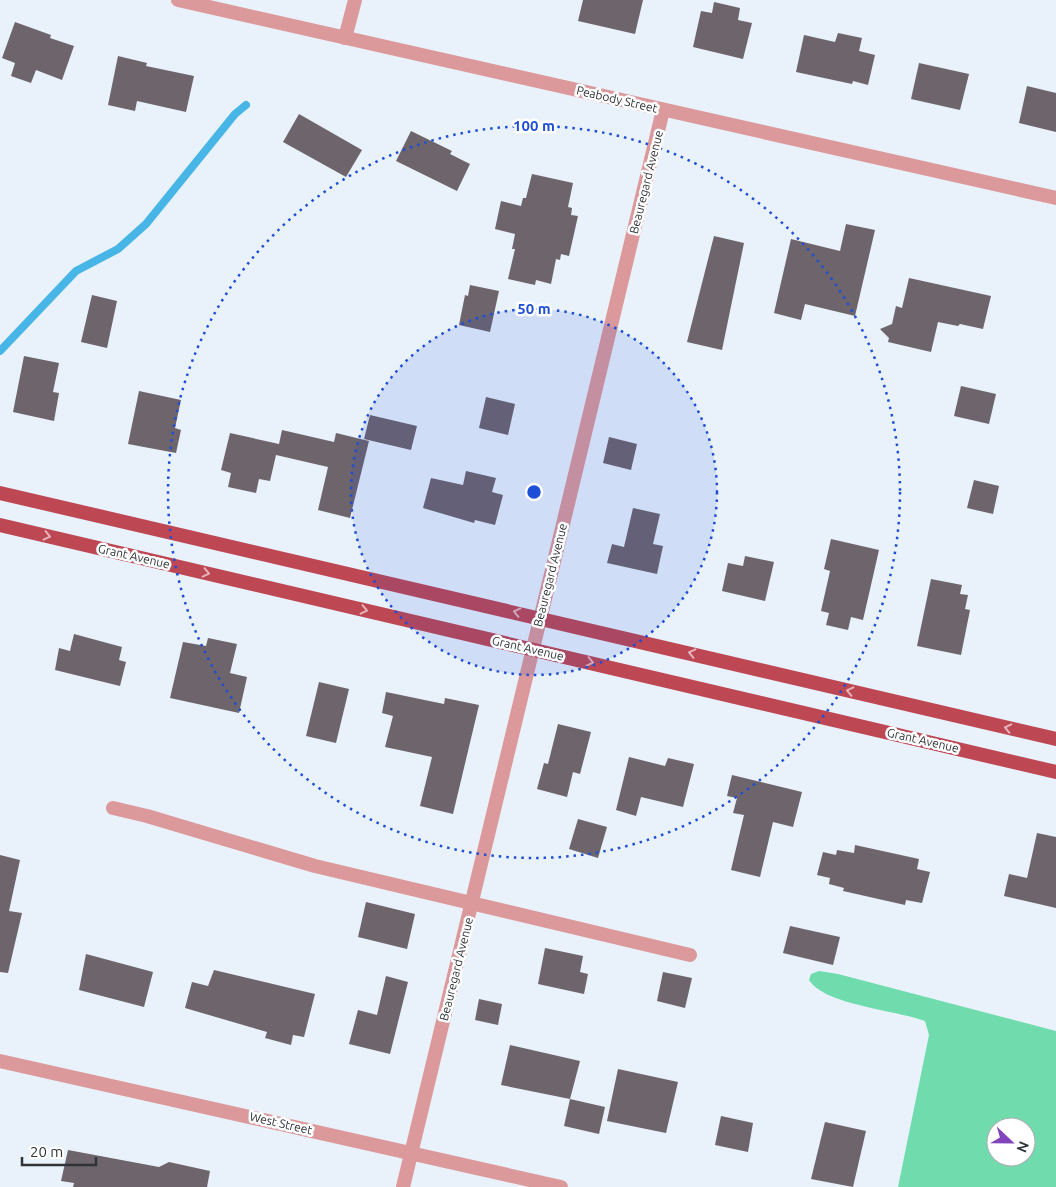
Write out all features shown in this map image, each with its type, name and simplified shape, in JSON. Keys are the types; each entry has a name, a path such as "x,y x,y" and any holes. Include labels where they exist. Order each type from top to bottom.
{"main road":[{"path":"0,493 1056,738"},
{"name":"Grant Avenue","path":"0,525 1056,772"}],"street":[{"name":"Peabody Street","path":"178,0 1056,198"},
{"path":"344,38 355,0"},
{"name":"Beauregard Avenue","path":"403,1187 663,110"},
{"path":"113,808 147,816 316,866 690,955"},
{"name":"West Street","path":"0,1061 561,1187"}],"green space":[{"path":"819,971 838,974 1056,1031 1056,1187 898,1187 929,1035 925,1021 845,1001 817,988 809,980 811,974"}],"building":[{"path":"583,0 643,0 635,34 578,21"},
{"path":"714,2 740,8 738,20 752,23 743,59 693,47 701,11 712,13"},
{"path":"15,22 51,35 50,38 74,46 62,80 36,70 31,83 11,76 15,63 2,58"},
{"path":"838,33 862,38 859,51 875,55 868,85 853,81 852,84 796,72 804,35 835,42"},
{"path":"118,56 147,63 146,66 194,76 186,112 137,101 135,111 108,105"},
{"path":"919,63 969,74 960,110 911,99"},
{"path":"1027,86 1056,93 1056,132 1019,123"},
{"path":"299,114 362,150 346,177 283,142"},
{"path":"411,131 452,151 450,154 470,164 457,191 396,161"},
{"path":"532,174 573,183 568,207 572,208 571,215 578,216 569,256 561,254 560,260 556,259 551,284 536,280 535,285 508,279 515,249 512,249 515,234 495,229 501,201 521,206 523,198 526,198"},
{"path":"846,224 875,230 855,316 805,304 801,320 774,313 791,239 840,251"},
{"path":"714,236 744,243 722,350 687,342"},
{"path":"909,278 991,296 983,329 938,322 931,352 888,342 889,338 880,329 892,324 896,306 902,308"},
{"path":"470,285 499,291 490,332 459,325 465,295 468,296"},
{"path":"92,295 117,301 107,348 81,342"},
{"path":"24,356 59,363 53,392 59,393 54,421 13,412"},
{"path":"961,386 996,394 989,424 954,416"},
{"path":"139,391 181,400 175,428 181,430 176,453 128,444"},
{"path":"486,397 515,404 508,435 479,428"},
{"path":"370,415 417,426 411,450 364,439"},
{"path":"282,430 334,442 336,433 369,441 350,518 318,510 328,467 276,455 270,481 259,479 256,493 228,487 231,473 221,470 230,433 279,444"},
{"path":"609,437 637,444 631,470 603,463"},
{"path":"466,471 496,478 492,492 503,495 495,525 475,520 474,523 423,508 431,478 463,485"},
{"path":"974,480 999,486 993,514 967,508"},
{"path":"633,508 660,514 653,544 663,546 657,574 607,563 612,544 624,547"},
{"path":"831,539 879,550 863,620 851,617 848,630 826,625 829,613 821,611 830,571 824,569"},
{"path":"745,556 774,562 765,601 722,591 728,563 743,566"},
{"path":"931,579 962,585 960,594 968,595 965,609 970,610 961,655 917,646"},
{"path":"74,634 122,647 119,660 126,662 120,686 55,670 59,648 70,651"},
{"path":"208,638 237,644 230,673 247,677 239,713 170,698 183,642 206,646"},
{"path":"319,682 349,689 336,743 306,736"},
{"path":"386,692 444,704 445,698 479,705 453,814 420,806 432,757 385,747 393,716 382,713"},
{"path":"558,724 591,732 580,774 573,772 567,797 537,789 544,763 548,764"},
{"path":"629,757 665,766 668,758 694,764 683,807 641,797 636,816 616,810"},
{"path":"732,775 802,792 793,827 773,822 760,877 731,870 744,815 733,813 737,798 727,796"},
{"path":"578,819 607,827 598,858 569,849"},
{"path":"1037,833 1056,837 1056,908 1004,896 1009,874 1027,878"},
{"path":"855,845 919,859 917,869 930,872 922,903 906,900 905,905 843,891 844,888 829,884 830,878 817,875 823,852 836,855 837,850 854,853"},
{"path":"0,855 20,860 9,911 22,913 8,973 0,972"},
{"path":"366,902 415,914 407,949 358,937"},
{"path":"790,926 840,937 833,965 783,953"},
{"path":"545,948 583,956 580,972 588,974 584,994 538,984"},
{"path":"86,954 153,972 144,1007 79,990"},
{"path":"214,970 315,994 304,1037 293,1035 291,1045 265,1038 267,1032 185,1008 192,982 208,986"},
{"path":"663,972 692,978 685,1008 657,1001"},
{"path":"386,976 408,982 390,1054 349,1044 358,1010 377,1015"},
{"path":"479,999 502,1004 498,1025 475,1020"},
{"path":"510,1045 580,1061 570,1099 501,1085"},
{"path":"618,1069 678,1082 666,1133 607,1121"},
{"path":"570,1099 605,1107 599,1134 564,1126"},
{"path":"721,1116 753,1123 748,1152 715,1145"},
{"path":"825,1122 866,1131 853,1187 811,1179"},
{"path":"68,1150 159,1167 169,1162 210,1171 207,1187 73,1187 74,1183 61,1181"}],"waterway":[{"path":"0,351 76,271 118,249 146,224 235,114 246,105"}]}
